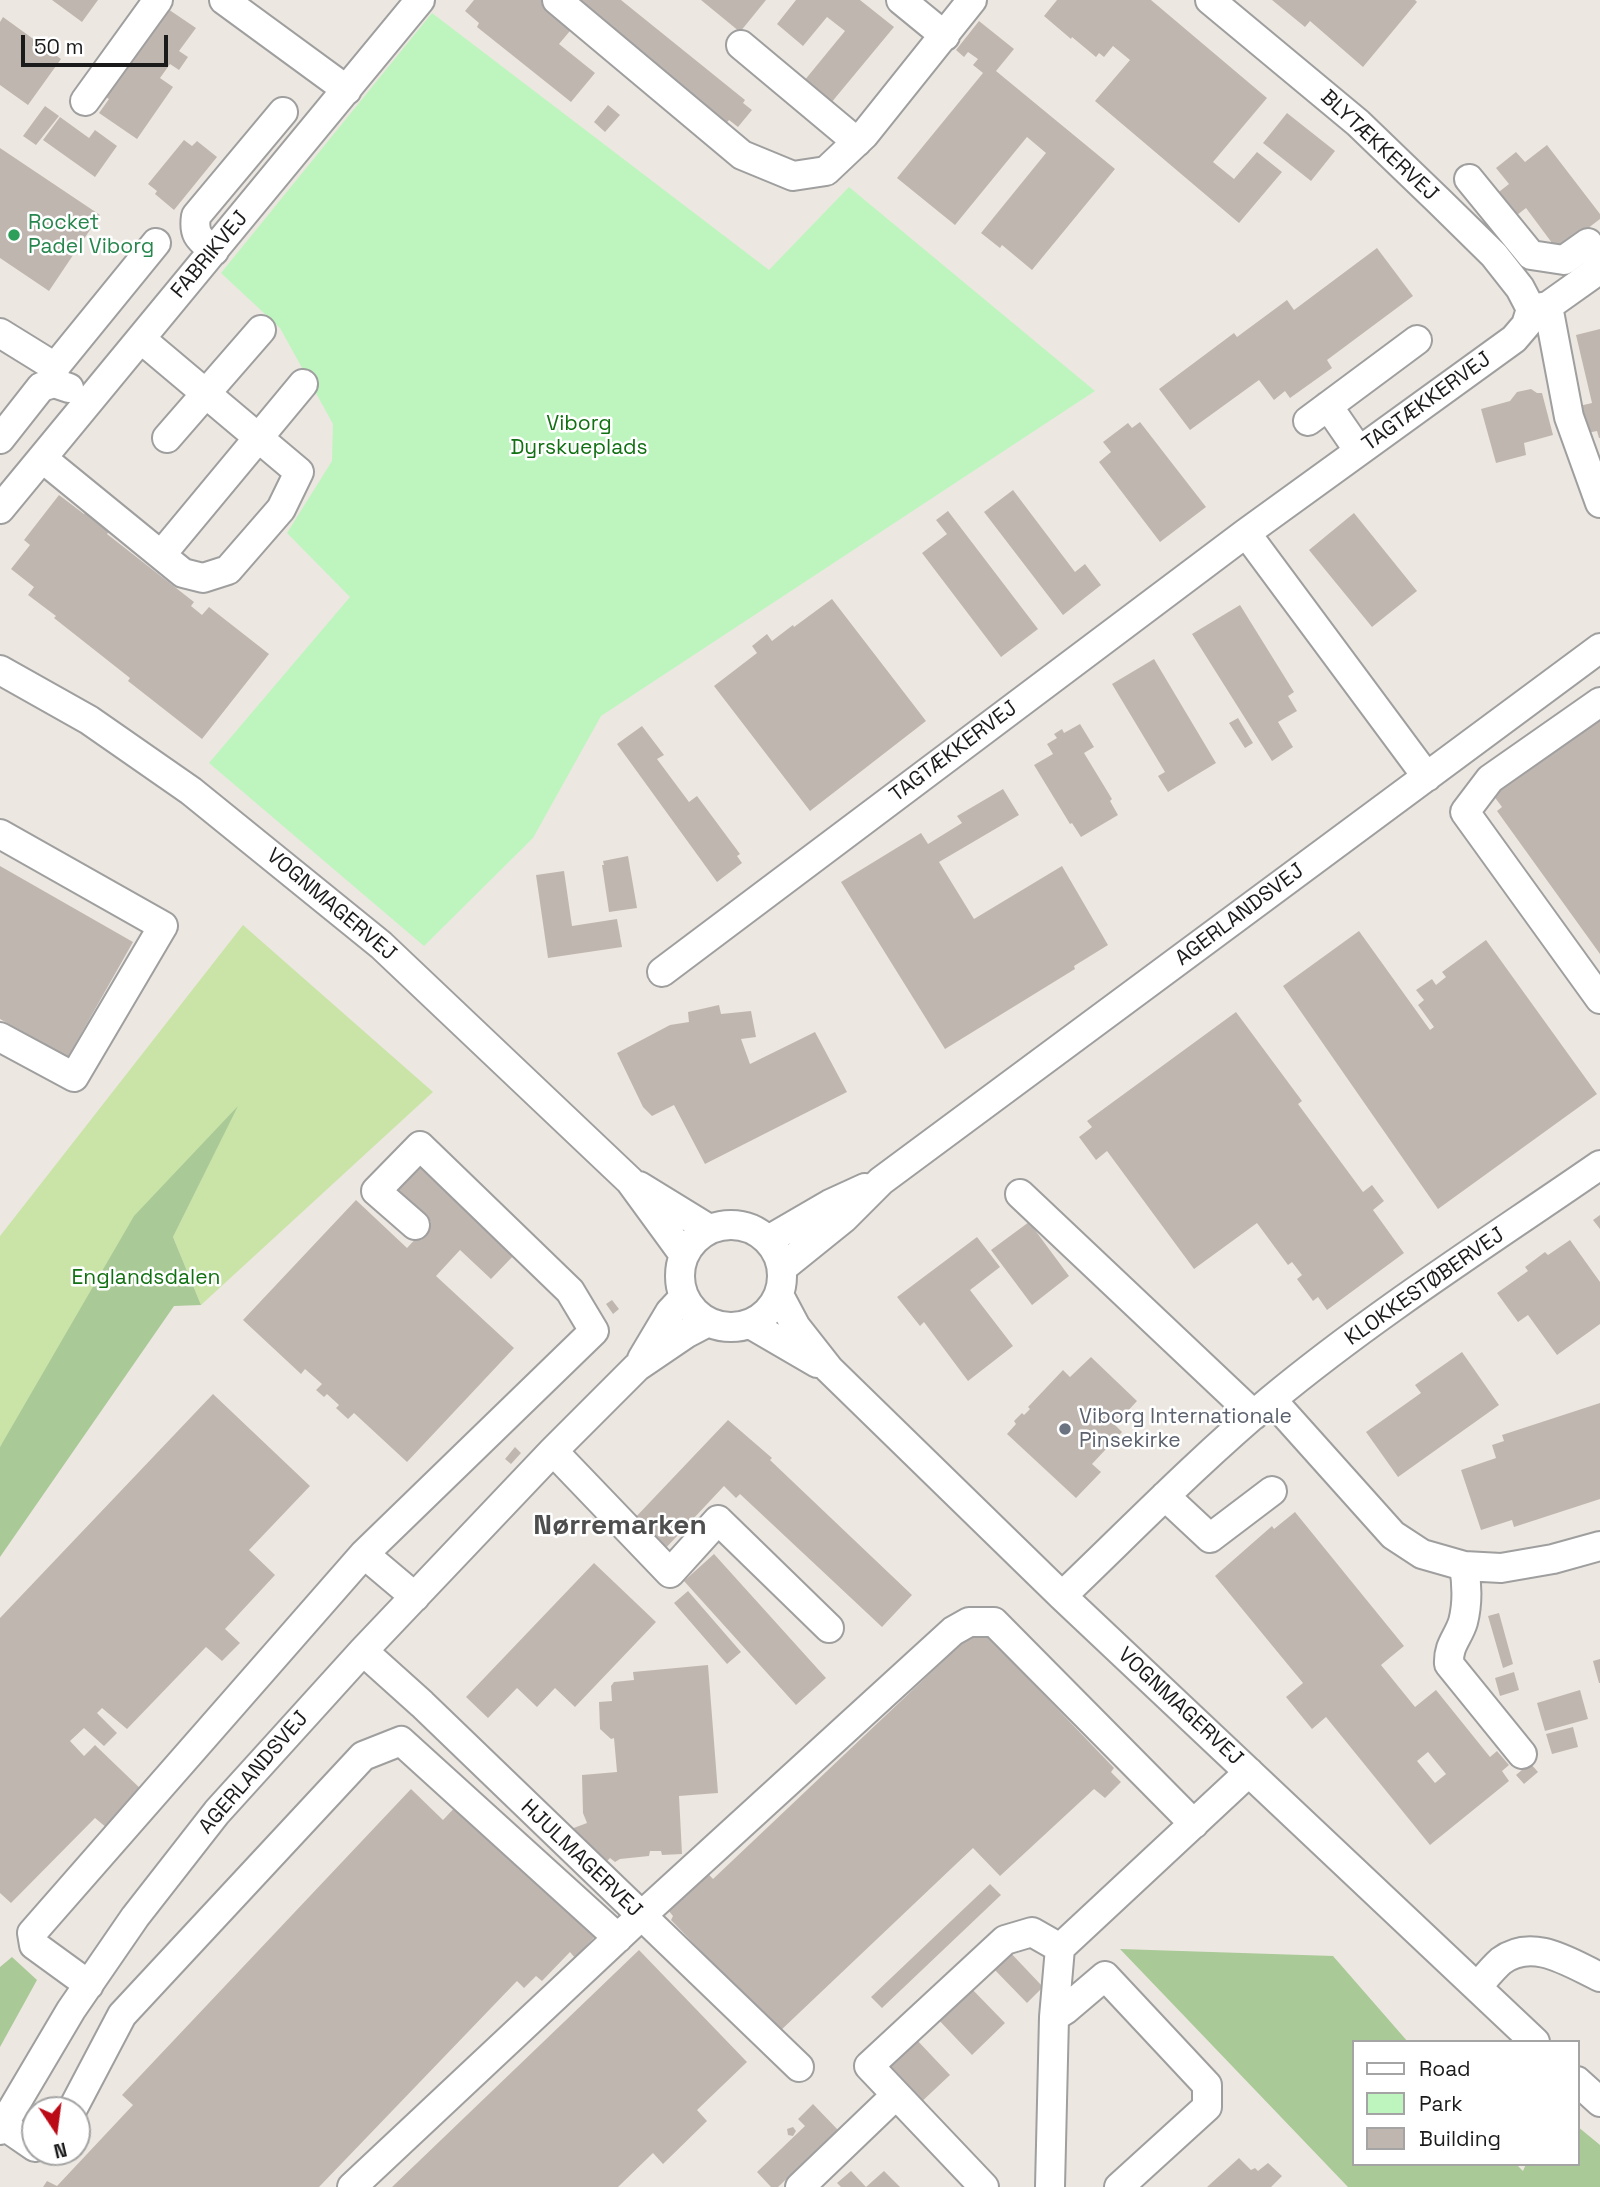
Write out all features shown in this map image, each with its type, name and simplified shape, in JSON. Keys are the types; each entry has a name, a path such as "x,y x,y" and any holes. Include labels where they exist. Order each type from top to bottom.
{"street":[{"path":"85,101 158,0"},
{"name":"FABRIKVEJ","path":"0,509 420,0"},
{"path":"557,0 742,155 793,176 826,172 860,139 972,0"},
{"path":"901,0 945,36"},
{"name":"BLYTÆKKERVEJ","path":"1210,0 1357,123 1494,254 1539,308"},
{"path":"236,3 347,89"},
{"path":"741,44 860,139"},
{"path":"214,251 198,237 194,228 196,216 283,112"},
{"path":"1469,179 1531,255 1564,260 1588,243 1600,260"},
{"path":"1494,254 1514,235"},
{"path":"0,439 41,387 54,375 156,243"},
{"name":"TAGTÆKKERVEJ","path":"662,972 1246,533 1514,339 1539,308 1600,269"},
{"path":"1539,308 1569,417 1600,503"},
{"path":"167,438 261,330"},
{"path":"0,333 88,403"},
{"path":"42,458 183,573 203,578 228,570 281,509 299,472 141,340"},
{"path":"1359,451 1318,414 1417,340"},
{"path":"161,555 303,384"},
{"path":"1246,533 1427,777"},
{"name":"AGERLANDSVEJ","path":"781,1281 881,1181 1600,648"},
{"name":"VOGNMAGERVEJ","path":"0,670 89,720 191,791 381,945 630,1181 684,1255"},
{"path":"1600,702 1490,779 1465,812 1600,999"},
{"path":"0,834 163,926 74,1077 0,1037"},
{"path":"89,1985 34,1945 32,1933 364,1554 594,1331 570,1291 420,1146 376,1191 415,1225"},
{"name":"KLOKKESTØBERVEJ","path":"1062,1597 1205,1458 1263,1408 1344,1343 1600,1165"},
{"name":"VOGNMAGERVEJ","path":"630,1181 709,1229"},
{"name":"AGERLANDSVEJ","path":"768,1240 830,1204 881,1181"},
{"path":"1020,1194 1263,1408 1393,1535 1422,1554 1464,1566 1501,1569 1600,1546"},
{"path":"739,1224 755,1230 768,1240 777,1253 781,1281 762,1317 737,1327 722,1326 708,1322 694,1312 684,1297 680,1279 684,1255 690,1244 709,1229 739,1224"},
{"name":"VOGNMAGERVEJ","path":"781,1281 796,1327 829,1369 1062,1597 1533,2040"},
{"name":"AGERLANDSVEJ","path":"637,1367 670,1312 684,1297"},
{"name":"AGERLANDSVEJ","path":"2,2127 71,2010 135,1917 217,1812 363,1651 553,1451 637,1367 708,1322"},
{"name":"VOGNMAGERVEJ","path":"750,1324 829,1369"},
{"path":"553,1451 670,1573 718,1520 829,1628"},
{"path":"1165,1496 1210,1538 1272,1491"},
{"path":"364,1554 415,1597"},
{"path":"1464,1566 1468,1586 1463,1623 1448,1652 1449,1664 1522,1754"},
{"path":"352,2187 641,1916 953,1631 969,1622 994,1622 1194,1824"},
{"name":"HJULMAGERVEJ","path":"363,1651 422,1704 799,2067"},
{"path":"79,2096 122,2015 363,1756 401,1741 618,1938"},
{"path":"1050,2187 1054,2017 1060,1948 1249,1772"},
{"path":"984,2187 869,2066 1005,1940 1032,1932 1060,1948"},
{"path":"1478,1986 1502,1961 1526,1951 1550,1953 1600,1977"},
{"path":"1054,2017 1105,1976 1208,2085 1207,2107 1119,2187"},
{"path":"1579,2083 1600,2102"},
{"path":"800,2187 896,2095"},
{"path":"2,2127 21,2139"}],"green space":[{"name":"Viborg Dyrskueplads","path":"432,13 769,270 849,187 1095,391 601,716 533,838 424,946 209,763 350,597 287,533 332,461 333,424 280,328 221,273"},
{"name":"Englandsdalen","path":"243,925 433,1092 201,1305 173,1237 236,1109 0,1447 0,1236"},
{"name":"Englandsdalen","path":"238,1106 173,1237 201,1305 174,1306 0,1557 0,1447 134,1216"},
{"path":"1120,1949 1333,1956 1406,2040 1352,2040 1352,2166 1518,2166 1523,2171 1525,2166 1579,2166 1579,2128 1600,2145 1600,2187 1348,2187"},
{"path":"12,1957 37,1980 0,2047 0,1967"}],"building":[{"path":"52,0 98,0 82,22"},
{"path":"474,0 550,0 575,25 559,44 595,73 571,102 477,27 479,23 465,11"},
{"path":"573,0 621,0 745,100 743,103 752,110 738,127 729,120 724,126"},
{"path":"701,0 766,0 740,32"},
{"path":"796,0 860,0 894,27 831,103 804,81 845,31 827,17 803,46 777,24"},
{"path":"1057,0 1151,0 1267,98 1213,162 1234,179 1257,152 1282,172 1239,223 1095,101 1130,60 1113,46 1104,57 1099,53 1096,57 1072,37 1071,39 1044,16"},
{"path":"1272,0 1417,2 1363,67 1310,21 1305,27"},
{"path":"165,7 196,28 179,51 188,57 179,70 170,64 160,78 173,87 137,139 99,113 109,99 104,96"},
{"path":"3,17 61,59 28,105 0,85 0,22"},
{"path":"979,21 1014,49 996,71 1115,169 1032,270 1002,245 1000,248 981,233 1046,153 1027,137 955,225 897,178 983,73 973,65 978,59 968,52 964,57 956,50"},
{"path":"608,105 620,115 605,132 594,122"},
{"path":"45,106 59,116 36,145 23,136"},
{"path":"1287,113 1335,151 1311,181 1263,143"},
{"path":"60,117 89,138 95,130 117,146 95,177 43,140"},
{"path":"184,140 192,146 197,141 217,157 174,210 155,194 157,191 148,184"},
{"path":"1547,145 1600,214 1600,219 1558,251 1526,208 1512,219 1495,195 1509,184 1496,168 1516,152 1525,162"},
{"path":"0,148 100,215 49,291 0,258"},
{"path":"1377,248 1413,296 1327,360 1332,368 1290,398 1285,391 1274,400 1259,380 1190,430 1159,389 1234,333 1237,337 1287,300 1294,310"},
{"path":"1600,329 1599,438 1597,431 1582,434 1575,407 1592,403 1576,335"},
{"path":"1531,389 1542,393 1553,435 1524,443 1526,455 1496,463 1481,409 1510,401 1517,392"},
{"path":"1140,422 1206,507 1160,542 1099,462 1111,452 1103,442 1128,423 1132,428"},
{"path":"1013,490 1075,572 1085,564 1101,585 1063,615 984,512"},
{"path":"59,495 84,514 88,509 112,528 107,534 194,602 191,606 202,615 209,607 269,654 202,739 128,681 130,678 28,595 34,587 11,569 30,545 24,540"},
{"path":"948,511 1038,629 1001,657 922,553 947,534 936,520"},
{"path":"1354,513 1417,591 1372,627 1309,550"},
{"path":"832,599 926,721 810,811 714,686 757,653 752,646 767,634 772,641"},
{"path":"1240,605 1294,692 1288,696 1297,711 1278,722 1293,747 1272,761 1192,634"},
{"path":"1154,659 1216,763 1168,792 1158,776 1165,772 1112,684"},
{"path":"1600,712 1600,954 1497,811 1502,807 1490,791"},
{"path":"1238,718 1253,743 1245,748 1229,723"},
{"path":"1080,724 1094,747 1084,753 1112,799 1110,801 1118,815 1081,837 1072,823 1070,824 1034,765 1053,754 1047,744 1057,738 1054,734 1062,729 1064,733"},
{"path":"642,726 664,755 657,759 689,802 697,796 740,854 737,856 742,863 717,882 617,744"},
{"path":"1003,789 1019,815 939,862 974,919 1062,866 1108,945 1074,966 1075,969 945,1049 841,882 921,833 928,844 962,823 957,816"},
{"path":"628,856 637,908 609,912 603,861"},
{"path":"0,866 133,942 68,1057 0,1019"},
{"path":"564,871 572,926 617,919 622,947 548,958 536,875"},
{"path":"1359,931 1430,1030 1434,1027 1418,1005 1424,1000 1416,990 1432,979 1436,985 1446,977 1442,972 1486,940 1597,1094 1438,1209 1283,986"},
{"path":"719,1005 721,1014 751,1011 756,1037 741,1039 750,1064 815,1032 847,1092 705,1164 674,1105 652,1116 643,1107 617,1053 670,1025 689,1022 688,1012"},
{"path":"1236,1012 1302,1101 1298,1104 1363,1192 1372,1185 1384,1201 1373,1210 1404,1253 1327,1310 1318,1297 1313,1301 1297,1279 1302,1275 1292,1262 1288,1265 1257,1223 1194,1269 1107,1151 1096,1160 1079,1137 1092,1127 1087,1121"},
{"path":"421,1161 518,1251 491,1279 460,1250 436,1276 514,1348 407,1462 354,1413 348,1419 336,1408 339,1405 327,1394 324,1397 316,1390 322,1384 305,1369 301,1374 243,1320 356,1200 407,1248 431,1222 395,1189"},
{"path":"1600,1215 1600,1229 1593,1220"},
{"path":"1029,1222 1069,1276 1032,1305 991,1250"},
{"path":"977,1237 1000,1267 970,1290 1013,1346 968,1381 924,1322 920,1326 897,1297"},
{"path":"1570,1240 1600,1282 1600,1324 1557,1355 1528,1315 1518,1322 1497,1293 1528,1271 1525,1267 1545,1252 1548,1255"},
{"path":"612,1300 619,1309 613,1314 606,1304"},
{"path":"1462,1352 1499,1405 1398,1477 1366,1432 1421,1393 1415,1385"},
{"name":"Viborg Internationale Pinsekirke","path":"1091,1357 1137,1401 1115,1425 1122,1432 1092,1464 1101,1472 1076,1498 1007,1434 1016,1424 1014,1421 1030,1409 1028,1407 1063,1370 1070,1377"},
{"path":"213,1394 310,1486 249,1550 275,1575 225,1629 240,1643 222,1661 206,1647 127,1729 102,1708 97,1713 117,1733 104,1746 84,1728 70,1741 84,1756 95,1745 144,1792 113,1833 95,1818 11,1903 0,1893 0,1618"},
{"path":"1600,1403 1600,1499 1514,1527 1512,1520 1481,1530 1461,1470 1496,1458 1492,1445 1504,1441 1502,1435"},
{"path":"728,1420 772,1458 770,1460 912,1595 882,1627 740,1494 736,1498 724,1486 663,1551 632,1521"},
{"path":"515,1447 521,1453 511,1464 505,1459"},
{"path":"1295,1512 1404,1646 1381,1665 1415,1707 1436,1690 1490,1757 1497,1751 1509,1765 1502,1771 1509,1781 1430,1845 1326,1717 1312,1729 1286,1697 1303,1683 1215,1576 1272,1526 1274,1529","holes":["1428,1752 1446,1774 1435,1783 1417,1761"]},
{"path":"714,1554 826,1678 796,1705 684,1581"},
{"path":"594,1563 656,1622 575,1707 555,1688 537,1707 517,1688 488,1718 466,1697"},
{"path":"688,1591 741,1652 727,1664 674,1603"},
{"path":"1499,1613 1513,1664 1503,1668 1488,1616"},
{"path":"979,1627 1114,1768 1111,1772 1121,1782 1105,1798 1094,1789 1000,1876 973,1848 779,2032 671,1920 673,1916 662,1903 701,1866 713,1879"},
{"path":"1600,1659 1600,1683 1599,1683 1593,1661"},
{"path":"708,1665 718,1793 679,1796 682,1854 662,1855 661,1851 650,1851 649,1856 615,1862 610,1858 601,1867 571,1829 587,1823 583,1813 582,1775 617,1772 614,1738 611,1739 600,1729 599,1702 612,1701 611,1686 614,1682 634,1680 633,1672"},
{"path":"1514,1672 1519,1690 1500,1696 1495,1678"},
{"path":"1580,1690 1588,1719 1545,1731 1537,1703"},
{"path":"1573,1727 1578,1747 1552,1754 1546,1734"},
{"path":"1530,1763 1538,1772 1524,1784 1516,1775"},
{"path":"411,1789 443,1820 459,1803 598,1933 575,1958 570,1952 542,1981 536,1976 524,1988 517,1981 319,2187 43,2187 47,2181 57,2186 76,2166 91,2166 91,2150 133,2105 122,2095"},
{"path":"990,1884 1001,1895 882,2008 871,1997"},
{"path":"1007,1949 1043,1987 1027,2003 990,1965"},
{"path":"639,1950 747,2062 697,2110 707,2121 663,2164 653,2153 618,2187 392,2187"},
{"path":"969,1986 1005,2023 972,2055 936,2017"},
{"path":"915,2038 950,2075 917,2106 882,2069"},
{"path":"813,2104 838,2130 778,2187 771,2187 757,2172 805,2126 798,2119"},
{"path":"793,2127 796,2131 793,2136 788,2135 787,2129"},
{"path":"1239,2158 1251,2170 1255,2168 1258,2171 1268,2163 1282,2176 1271,2187 1207,2187"},
{"path":"851,2171 866,2187 841,2187 837,2183"},
{"path":"884,2171 900,2187 866,2187"}],"place":[{"name":"Rocket Padel Viborg","path":"14,235"},
{"name":"Viborg Internationale Pinsekirke","path":"1065,1429"}],"district":[{"name":"Nørremarken","path":"620,1526"}]}
